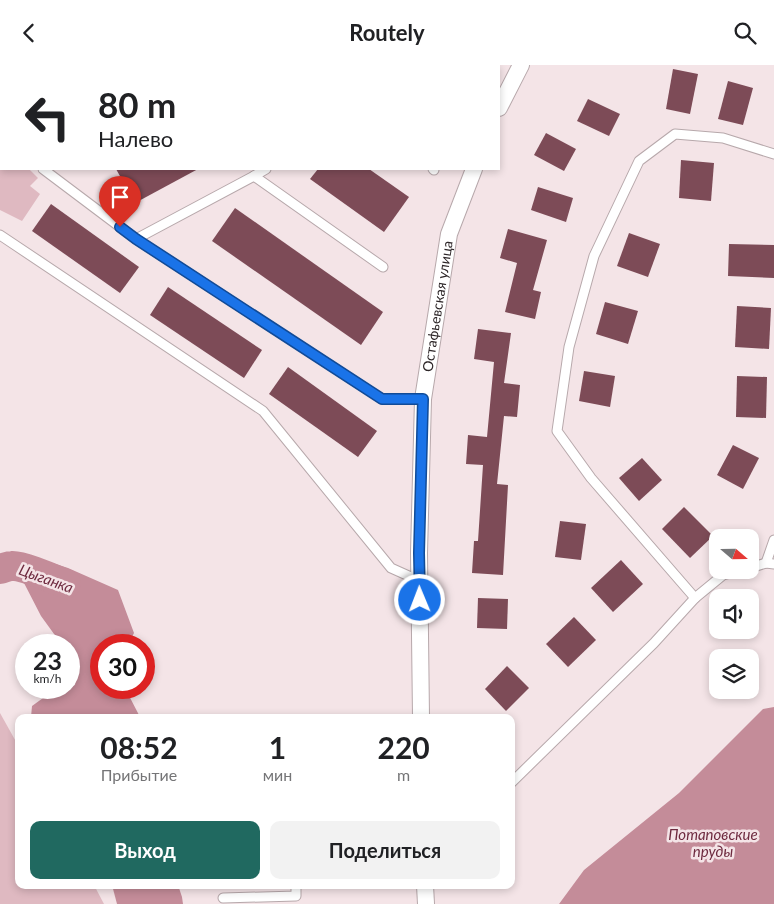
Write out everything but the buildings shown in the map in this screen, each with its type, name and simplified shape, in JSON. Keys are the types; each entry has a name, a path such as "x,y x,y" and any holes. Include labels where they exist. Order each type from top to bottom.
{"street":[{"path":"500,106 522,65"},
{"name":"Остафьевская улица","path":"422,714 420,581 423,399 450,234 474,170"},
{"path":"425,889 426,904"}],"lane":[{"path":"695,598 592,478 557,431 569,347 594,256 639,161 675,134 723,138 774,154"},
{"path":"45,170 136,239 382,399 423,399"},
{"path":"136,239 264,170"},
{"path":"254,176 383,267"},
{"path":"0,235 263,411 391,568 420,581"},
{"path":"770,563 774,540"},
{"path":"515,779 654,643 695,598 718,579"},
{"path":"223,898 296,896 296,889"}],"shaded area":[{"path":"0,170 30,170 38,178 30,186 40,194 22,221 0,210"},
{"path":"0,713 15,740 15,889 96,889 104,904 0,904"}],"water":[{"path":"43,560 68,568 118,590 134,633 90,634 90,699 131,699 138,714 31,714 32,706 42,699 80,699 80,634 54,634 41,616 24,583 29,570"},
{"name":"Потаповские пруды","path":"774,707 774,904 559,904 584,870 679,793 763,709"},
{"path":"113,889 179,889 183,904 117,904"}],"waterway":[{"name":"Цыганка","path":"0,569 17,566 66,584"}],"route":[{"path":"120,227 382,399 423,399 419,553 420,600"}]}
